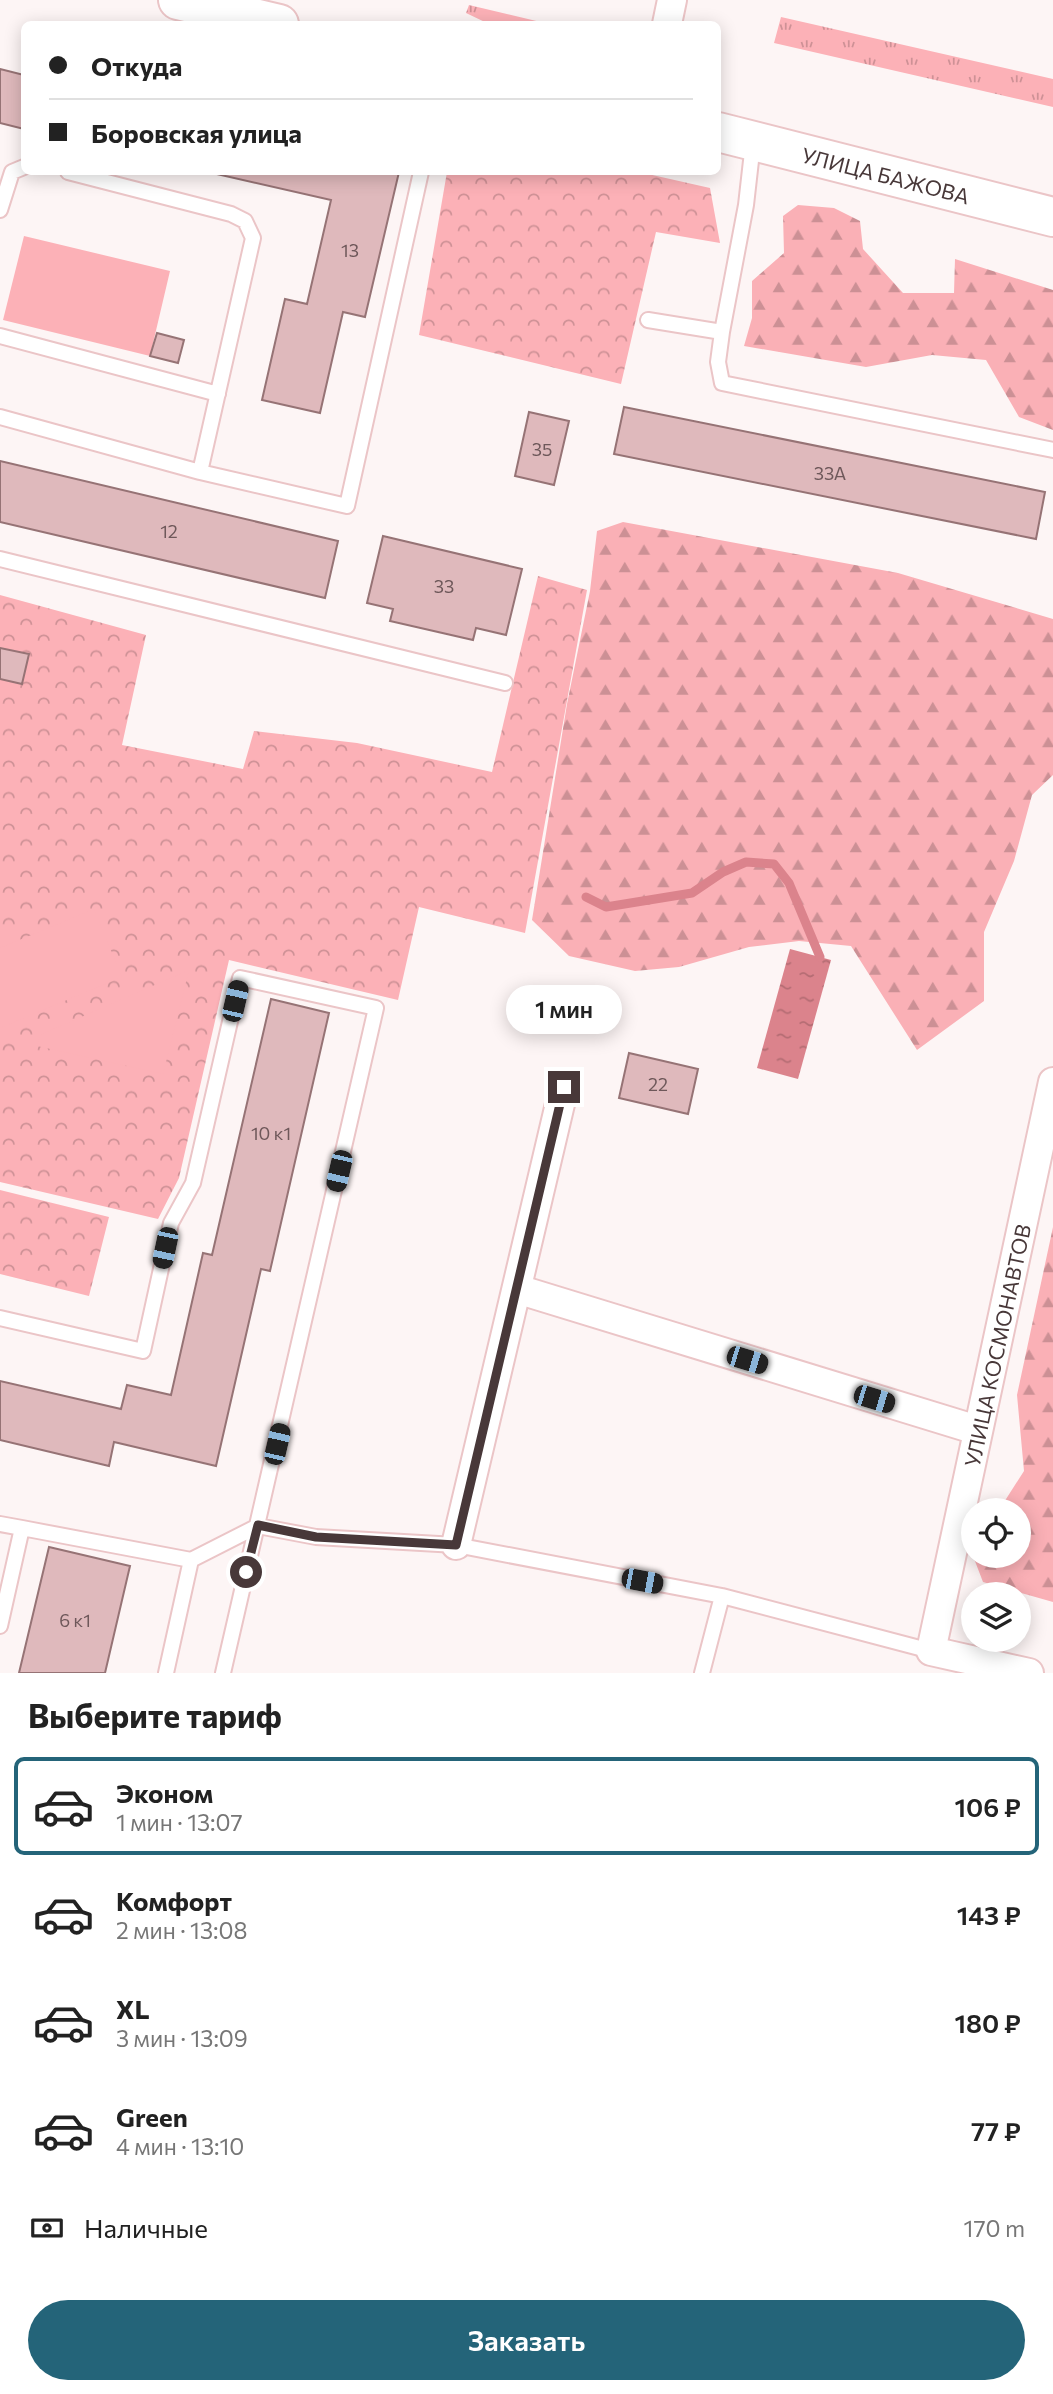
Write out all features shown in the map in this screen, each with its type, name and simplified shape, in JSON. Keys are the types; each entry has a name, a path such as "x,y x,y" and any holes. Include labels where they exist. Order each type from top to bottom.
{"street":[{"path":"178,0 266,21"},
{"path":"668,21 672,0"},
{"name":"УЛИЦА БАЖОВА","path":"735,137 1053,217"},
{"name":"УЛИЦА КОСМОНАВТОВ","path":"931,1651 1053,1082"},
{"path":"456,1545 564,1087"},
{"path":"517,1289 977,1430"},
{"path":"931,1651 1029,1673"}],"lane":[{"path":"735,137 746,205 722,332 718,362 722,383 1053,450"},
{"path":"0,210 12,172 21,168"},
{"path":"80,175 231,214 245,221 253,238 200,472"},
{"path":"0,417 200,472 347,506 420,175"},
{"path":"648,320 722,332"},
{"path":"0,335 218,394"},
{"path":"0,559 505,683"},
{"path":"0,1318 143,1351 171,1223 193,1183 240,978 376,1008 223,1673"},
{"path":"0,1524 191,1560 258,1525 316,1537 456,1545 722,1596 931,1651"},
{"path":"0,1626 22,1528"},
{"path":"166,1673 191,1560"},
{"path":"702,1673 722,1596"}],"green space":[{"path":"469,5 536,21 483,21 466,13"},
{"path":"781,17 1053,79 1053,107 774,43"},
{"path":"446,175 652,175 710,188 720,243 656,232 621,384 419,335"},
{"path":"798,205 834,208 860,221 863,249 903,293 954,293 955,259 1053,290 1053,430 1019,417 986,360 932,355 866,367 744,346 752,318 752,281 784,253 783,216"},
{"path":"24,236 170,271 150,356 3,320"},
{"path":"623,522 898,573 1053,619 1053,775 1032,795 1014,861 984,932 984,1001 917,1050 851,946 799,941 749,947 679,967 635,971 569,956 532,920 567,704 590,591 597,531"},
{"path":"538,576 587,590 525,933 419,907 398,1000 229,960 179,1178 158,1219 0,1182 0,595 146,635 122,745 243,769 254,731 357,743 492,772"},
{"path":"94,909 122,977 0,1028 0,948"},
{"path":"189,970 163,1074 37,1046 40,1035"},
{"path":"0,1190 109,1217 89,1296 0,1274"},
{"path":"1053,1227 1053,1602 1031,1596 1031,1582 983,1582 978,1568 1031,1568 1031,1498 1007,1498 1024,1471 1017,1395"}],"water":[{"path":"790,949 831,960 798,1079 757,1068"}],"building":[{"path":"0,69 21,74 21,128 0,123"},
{"path":"221,175 398,175 365,317 343,312 320,413 262,400 285,299 307,304 331,200"},
{"path":"157,333 184,340 178,363 150,356"},
{"path":"624,407 1045,492 1036,539 614,454"},
{"path":"529,412 569,421 554,485 515,476"},
{"path":"0,461 338,541 325,598 0,522"},
{"path":"383,536 522,569 506,635 476,628 473,640 390,621 393,609 367,603"},
{"path":"0,648 29,654 22,684 0,679"},
{"path":"271,999 329,1013 270,1271 261,1269 216,1466 114,1442 109,1466 0,1440 0,1381 121,1409 127,1385 171,1395 203,1253 212,1255"},
{"path":"629,1053 698,1069 688,1114 619,1098"},
{"path":"49,1547 130,1566 105,1673 19,1673"}],"waterway":[{"path":"586,897 606,907 692,893 723,872 746,862 774,864 789,883 820,957"}],"route":[{"path":"246,1572 258,1525 316,1537 456,1545 564,1087"}]}
